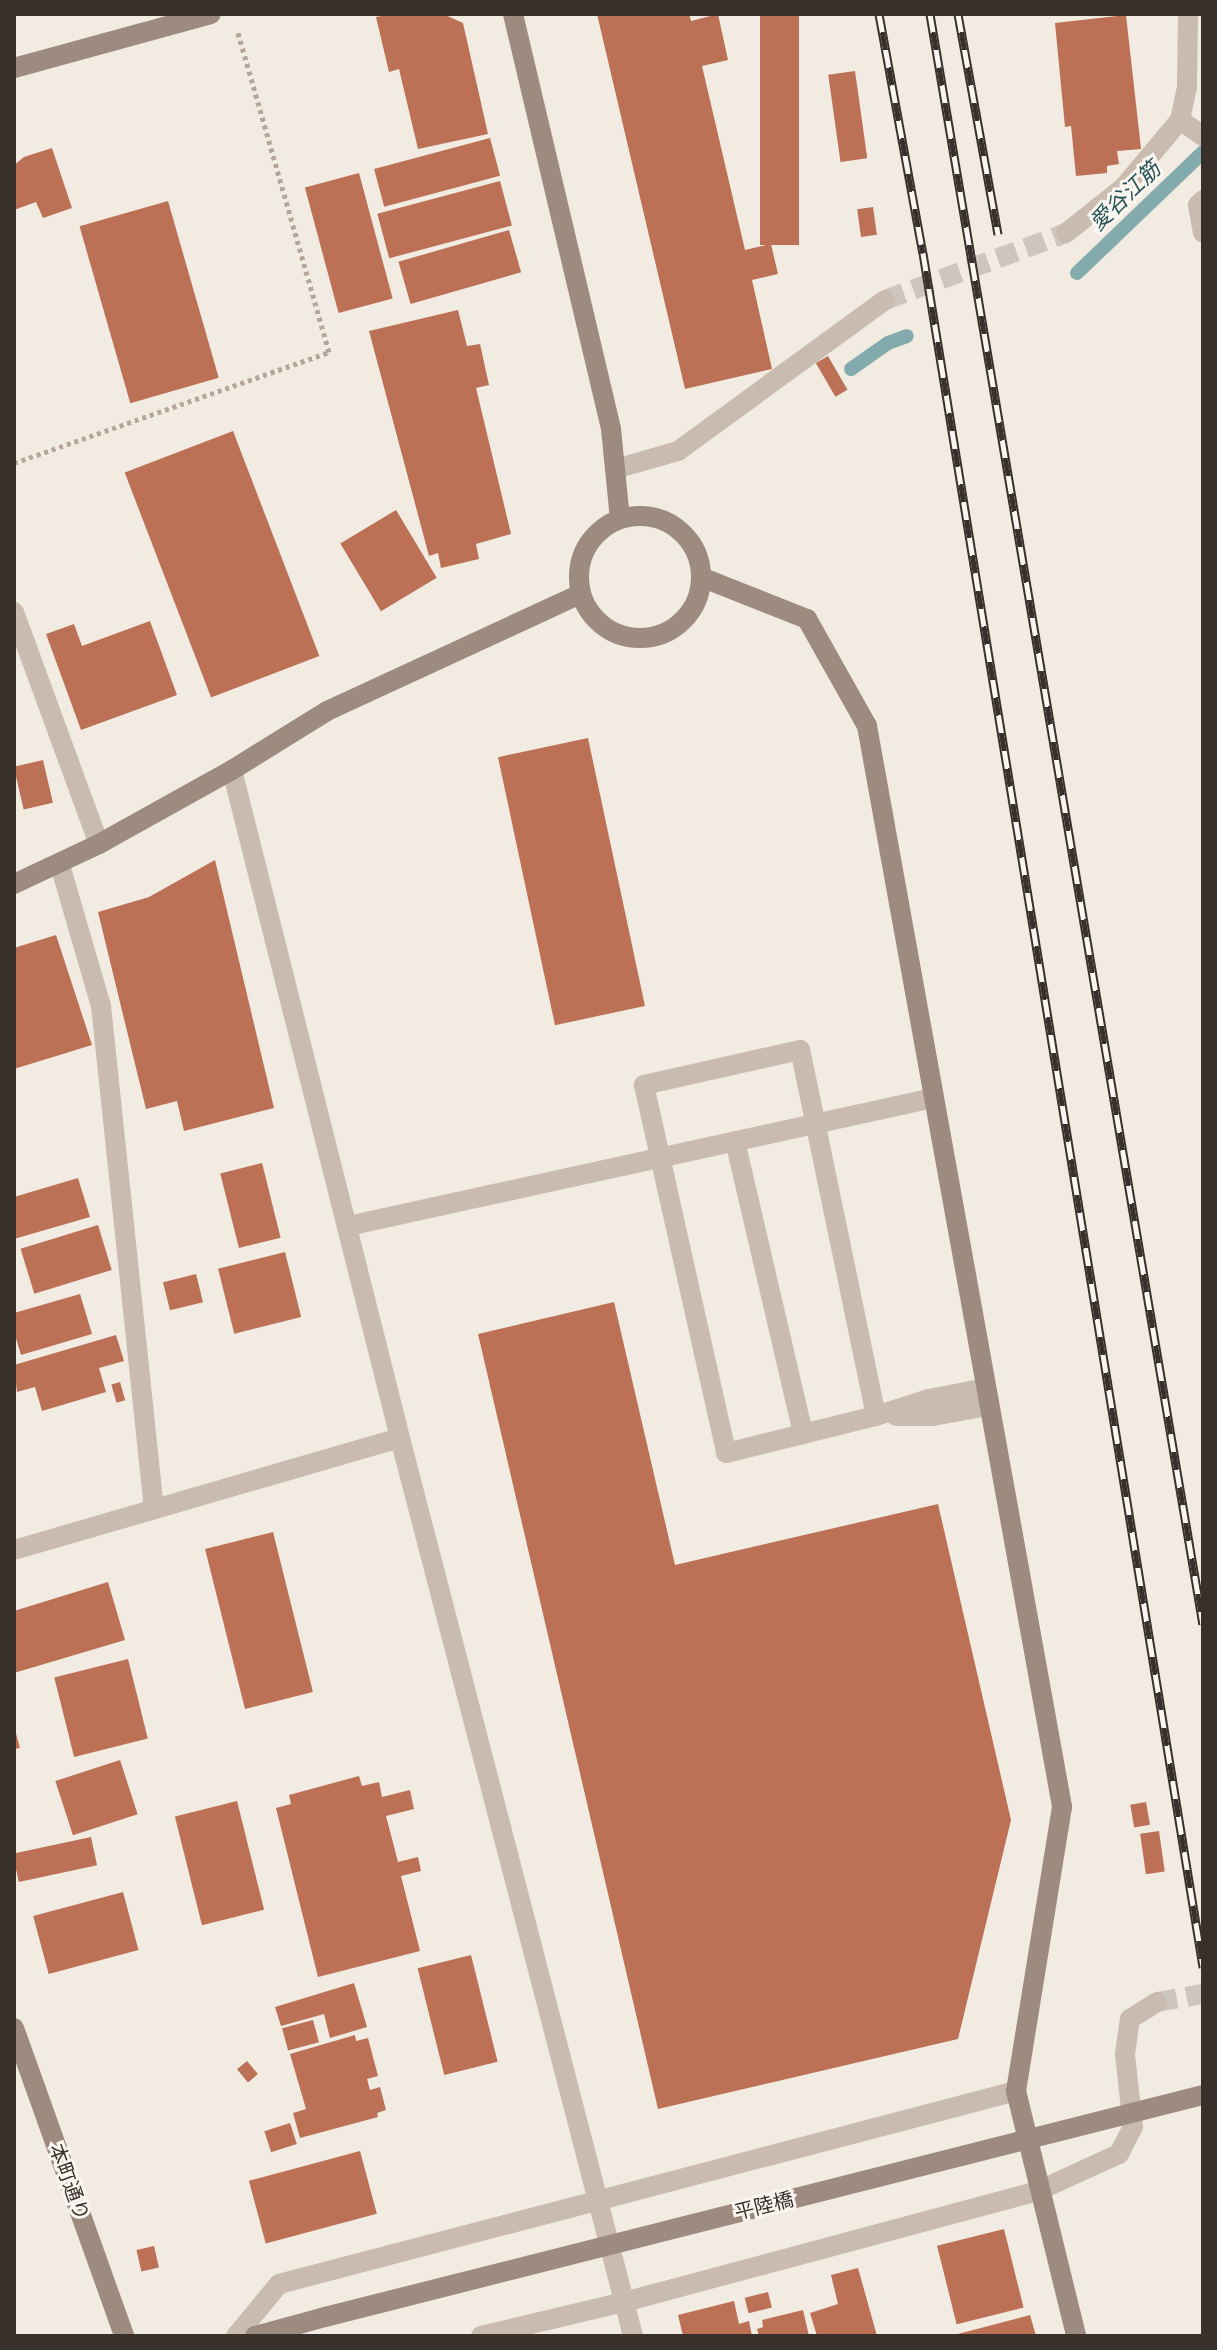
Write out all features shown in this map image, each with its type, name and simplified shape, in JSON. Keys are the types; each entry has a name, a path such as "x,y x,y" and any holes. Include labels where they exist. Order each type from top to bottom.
{"street":[{"path":"14,68 211,14"},
{"path":"513,14 611,429 620,519"},
{"path":"1066,233 1193,129 1187,87 1188,14"},
{"path":"1203,200 1198,205 1203,233"},
{"path":"615,469 678,451 885,300"},
{"path":"651,516 671,524 687,538 697,556 701,577 698,597 688,616 673,629 656,637 637,639 601,625 580,594 578,575 582,554 594,536 620,519 651,516"},
{"path":"701,577 807,619 867,726 1062,1807 1016,2091 1038,2191 1076,2336"},
{"path":"14,884 99,844 232,770 327,711 580,594"},
{"path":"14,612 99,844"},
{"path":"232,770 400,1438 633,2336"},
{"path":"60,865 101,1006 154,1509"},
{"path":"876,1416 800,1050 644,1085 726,1453 876,1416 933,1416 987,1397"},
{"path":"348,1226 933,1098"},
{"path":"735,1141 803,1434"},
{"path":"14,1550 400,1438"},
{"path":"481,2336 624,2302 1038,2191 1119,2154 1133,2127 1125,2054 1130,2019 1157,2002"},
{"name":"本町通り","path":"14,2028 124,2336"},
{"path":"236,2336 279,2284 1016,2091"},
{"name":"平陸橋","path":"255,2336 1203,2095"},
{"path":"282,2329 307,2336"}],"path":[{"path":"14,463 329,352 239,35 233,25"}],"building":[{"path":"443,14 463,23 488,134 418,149 399,69 389,72 376,17"},
{"path":"597,14 689,14 691,21 718,14 728,60 702,66 745,250 771,244 778,274 752,280 772,369 685,389"},
{"path":"760,14 799,14 799,245 760,245"},
{"path":"1126,15 1141,149 1117,151 1119,164 1107,166 1107,173 1076,176 1071,126 1065,127 1055,23"},
{"path":"855,71 867,158 841,162 828,75"},
{"path":"490,138 500,176 384,207 374,169"},
{"path":"52,148 72,208 43,218 36,202 14,210 14,165 24,157"},
{"path":"359,173 393,299 339,313 305,187"},
{"path":"500,181 512,225 389,258 377,214"},
{"path":"168,201 219,378 130,403 80,226"},
{"path":"873,207 877,235 861,237 857,209"},
{"path":"509,230 521,272 411,304 398,262"},
{"path":"458,310 467,346 480,344 489,385 476,388 511,534 476,544 479,559 441,568 438,553 429,556 369,331"},
{"path":"828,356 848,390 835,397 816,363"},
{"path":"233,431 319,656 211,698 125,473"},
{"path":"396,510 437,578 381,611 340,543"},
{"path":"150,621 177,695 81,730 46,634 74,624 82,646"},
{"path":"588,738 645,1006 555,1025 498,757"},
{"path":"43,760 53,803 24,810 14,767"},
{"path":"215,860 274,1108 184,1131 177,1101 146,1109 98,912 149,897"},
{"path":"56,935 92,1045 14,1069 14,948"},
{"path":"262,1163 281,1238 239,1248 220,1173"},
{"path":"78,1178 90,1217 14,1239 14,1197"},
{"path":"98,1225 112,1270 34,1294 21,1249"},
{"path":"285,1252 301,1317 234,1334 218,1269"},
{"path":"196,1274 203,1302 170,1310 163,1282"},
{"path":"80,1294 92,1334 21,1355 14,1332 14,1313"},
{"path":"614,1302 675,1565 938,1504 1011,1820 958,2039 658,2109 478,1334"},
{"path":"116,1335 124,1361 99,1368 106,1392 42,1411 35,1387 17,1392 14,1365"},
{"path":"120,1382 125,1400 117,1403 111,1384"},
{"path":"273,1532 313,1692 245,1709 205,1549"},
{"path":"108,1582 125,1640 14,1673 14,1611"},
{"path":"128,1659 148,1739 74,1757 54,1677"},
{"path":"14,1726 20,1748 14,1749"},
{"path":"120,1760 138,1814 73,1835 55,1781"},
{"path":"359,1776 362,1786 379,1782 382,1797 410,1790 414,1809 386,1816 398,1862 418,1857 421,1871 401,1876 420,1951 318,1977 276,1808 291,1804 289,1795"},
{"path":"237,1801 264,1910 202,1925 175,1816"},
{"path":"1146,1802 1150,1825 1134,1827 1130,1805"},
{"path":"1159,1831 1165,1872 1146,1874 1140,1834"},
{"path":"91,1837 97,1865 19,1882 14,1853"},
{"path":"123,1892 139,1950 49,1974 33,1916"},
{"path":"471,1955 498,2062 444,2075 418,1968"},
{"path":"354,1983 367,2027 330,2038 324,2014 281,2026 275,2007"},
{"path":"313,2020 319,2042 288,2050 282,2028"},
{"path":"355,2035 356,2041 368,2038 378,2076 367,2079 370,2090 380,2087 386,2110 377,2113 378,2117 300,2138 293,2113 306,2109 290,2054"},
{"path":"247,2061 258,2074 248,2082 237,2069"},
{"path":"290,2123 297,2144 271,2152 264,2131"},
{"path":"360,2151 377,2214 266,2244 249,2181"},
{"path":"1004,2229 1024,2308 957,2324 937,2246"},
{"path":"154,2246 159,2267 141,2271 136,2250"},
{"path":"858,2268 877,2336 817,2336 810,2313 838,2304 831,2275"},
{"path":"768,2292 772,2308 749,2313 745,2298"},
{"path":"734,2301 739,2324 749,2321 752,2336 683,2336 678,2315"},
{"path":"803,2310 809,2336 759,2336 757,2329 763,2327 762,2320"},
{"path":"1030,2315 1036,2336 954,2336 954,2335"}],"waterway":[{"name":"愛谷江筋","path":"1077,273 1203,152"},
{"path":"851,369 888,343 907,336"}],"tunnel":[{"path":"885,300 1066,233"},
{"path":"1157,2002 1203,1994"}],"railway":[{"path":"879,14 923,253 1203,1967"},
{"path":"930,14 1203,1624"},
{"path":"958,14 998,234"}]}
